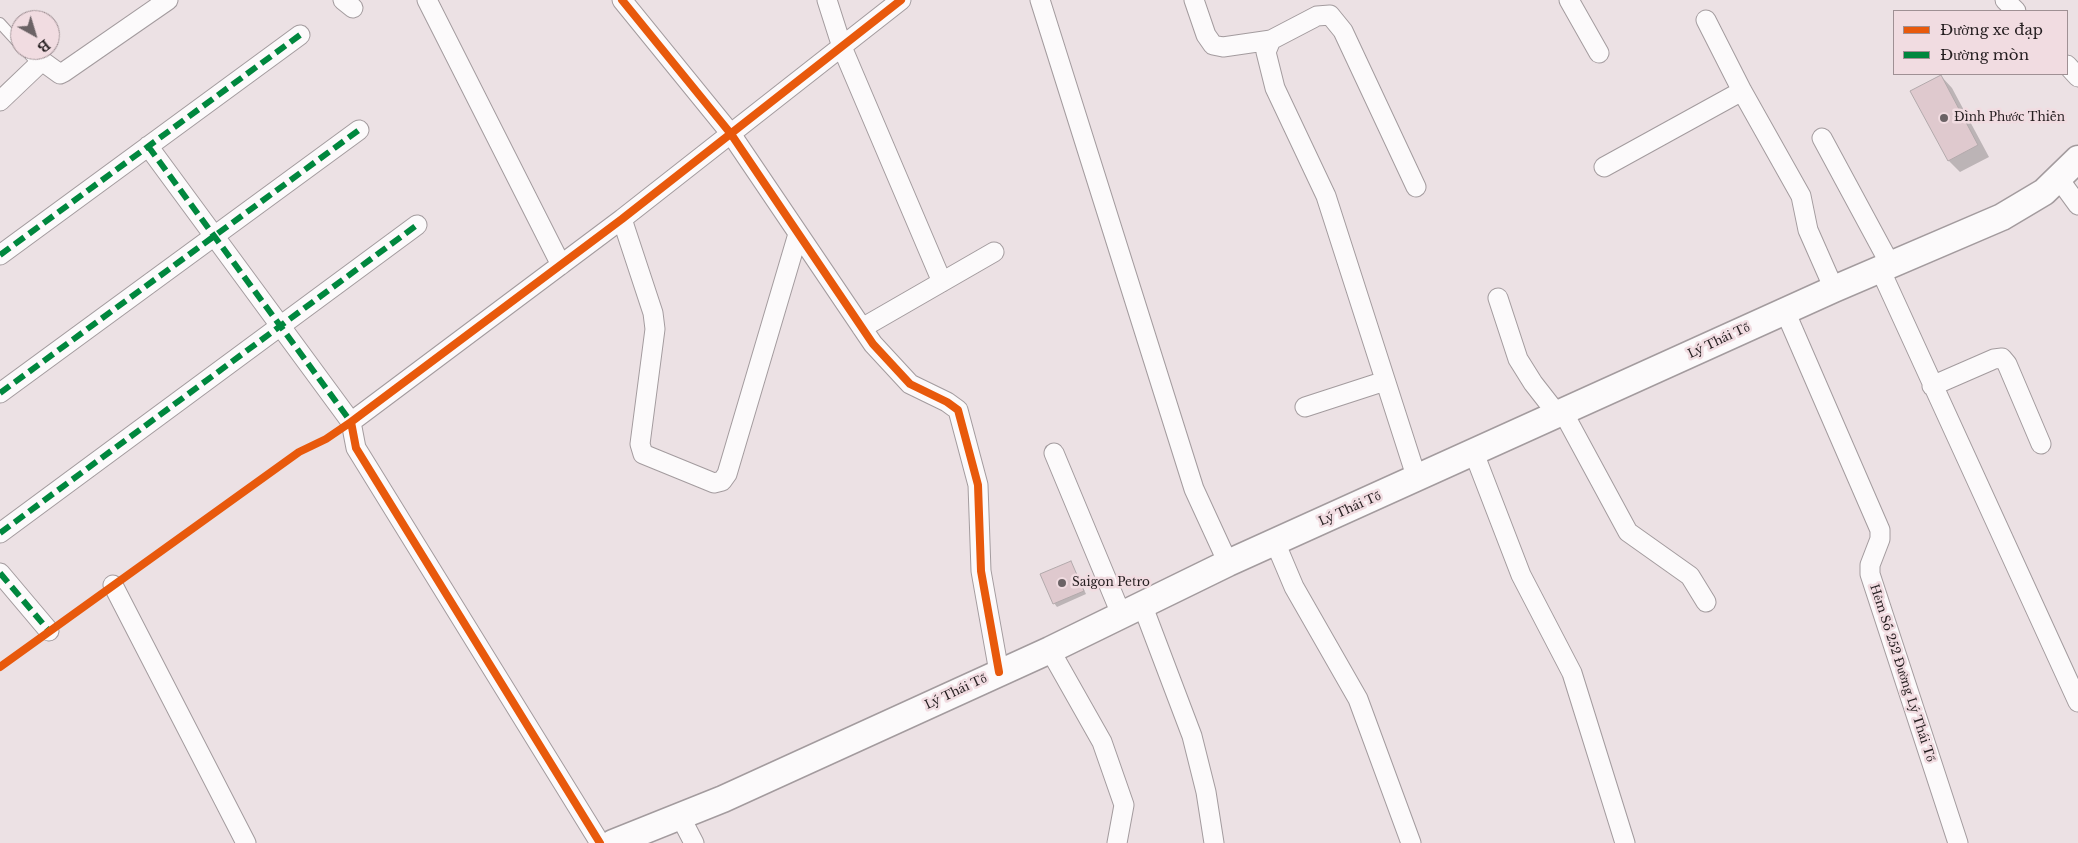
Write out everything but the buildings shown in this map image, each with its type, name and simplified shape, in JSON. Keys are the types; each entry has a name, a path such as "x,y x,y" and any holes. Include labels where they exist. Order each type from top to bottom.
{"main road":[{"name":"Lý Thái Tổ","path":"612,843 723,799 1050,650 1228,563 1417,479 1834,288 2002,217 2044,192 2078,159"}],"street":[{"path":"0,100 42,61 60,74 168,0"},
{"path":"427,0 561,266"},
{"path":"622,0 731,134 873,344 910,384 947,402 958,410 978,485 981,571 1000,672"},
{"path":"827,0 842,47 942,282"},
{"path":"351,422 561,266 901,0"},
{"path":"1040,0 1194,488 1228,563"},
{"path":"1194,0 1206,35 1213,45 1223,47 1271,40 1314,8 1330,15 1343,31 1416,187"},
{"path":"1569,0 1599,53"},
{"path":"2005,0 2015,10"},
{"path":"1706,20 1742,92 1801,196 1808,230 1834,288"},
{"path":"0,255 300,35"},
{"path":"1271,40 1266,52 1275,88 1326,196 1417,479"},
{"path":"2068,66 2078,76"},
{"path":"1604,167 1742,92"},
{"path":"0,393 359,130"},
{"path":"1822,138 1885,266 1932,386 2078,702"},
{"path":"148,146 351,422 356,448 600,843"},
{"path":"2059,179 2078,205"},
{"path":"622,219 653,312 655,329 640,444 643,454 714,483 722,482 727,474 798,234"},
{"path":"0,533 417,225"},
{"path":"862,328 994,252"},
{"path":"1498,298 1518,359 1533,383 1560,413 1628,532 1690,576 1706,602"},
{"name":"Hẻm Số 252 Đường Lý Thái Tổ","path":"1785,311 1880,530 1880,539 1870,564 1870,574 1958,843"},
{"path":"1932,386 1994,359 2002,358 2008,364 2041,444"},
{"path":"1305,407 1386,381"},
{"path":"1054,453 1132,609 1192,736 1206,792 1214,843"},
{"path":"1474,453 1521,575 1572,673 1625,843"},
{"path":"1275,542 1294,587 1358,699 1411,843"},
{"path":"0,573 49,631"},
{"path":"113,585 246,843"},
{"path":"1050,650 1102,742 1124,805 1117,843"},
{"path":"680,816 694,843"}],"lane":[{"path":"0,23 10,34"},
{"path":"34,60 38,64"}],"marked path":[{"path":"0,255 300,35"},
{"path":"0,393 359,130"},
{"path":"148,146 351,422"},
{"path":"0,533 417,225"},
{"path":"0,573 49,631"}],"cycle path":[{"path":"622,0 731,134 873,344 910,384 947,402 958,410 978,485 981,571 999,672"},
{"path":"600,843 356,448 351,422 622,219 901,0"},
{"path":"0,667 299,452 326,439 351,422"}],"place":[{"name":"Đình Phước Thiền","path":"1944,118"},
{"name":"Saigon Petro","path":"1062,583"}]}
